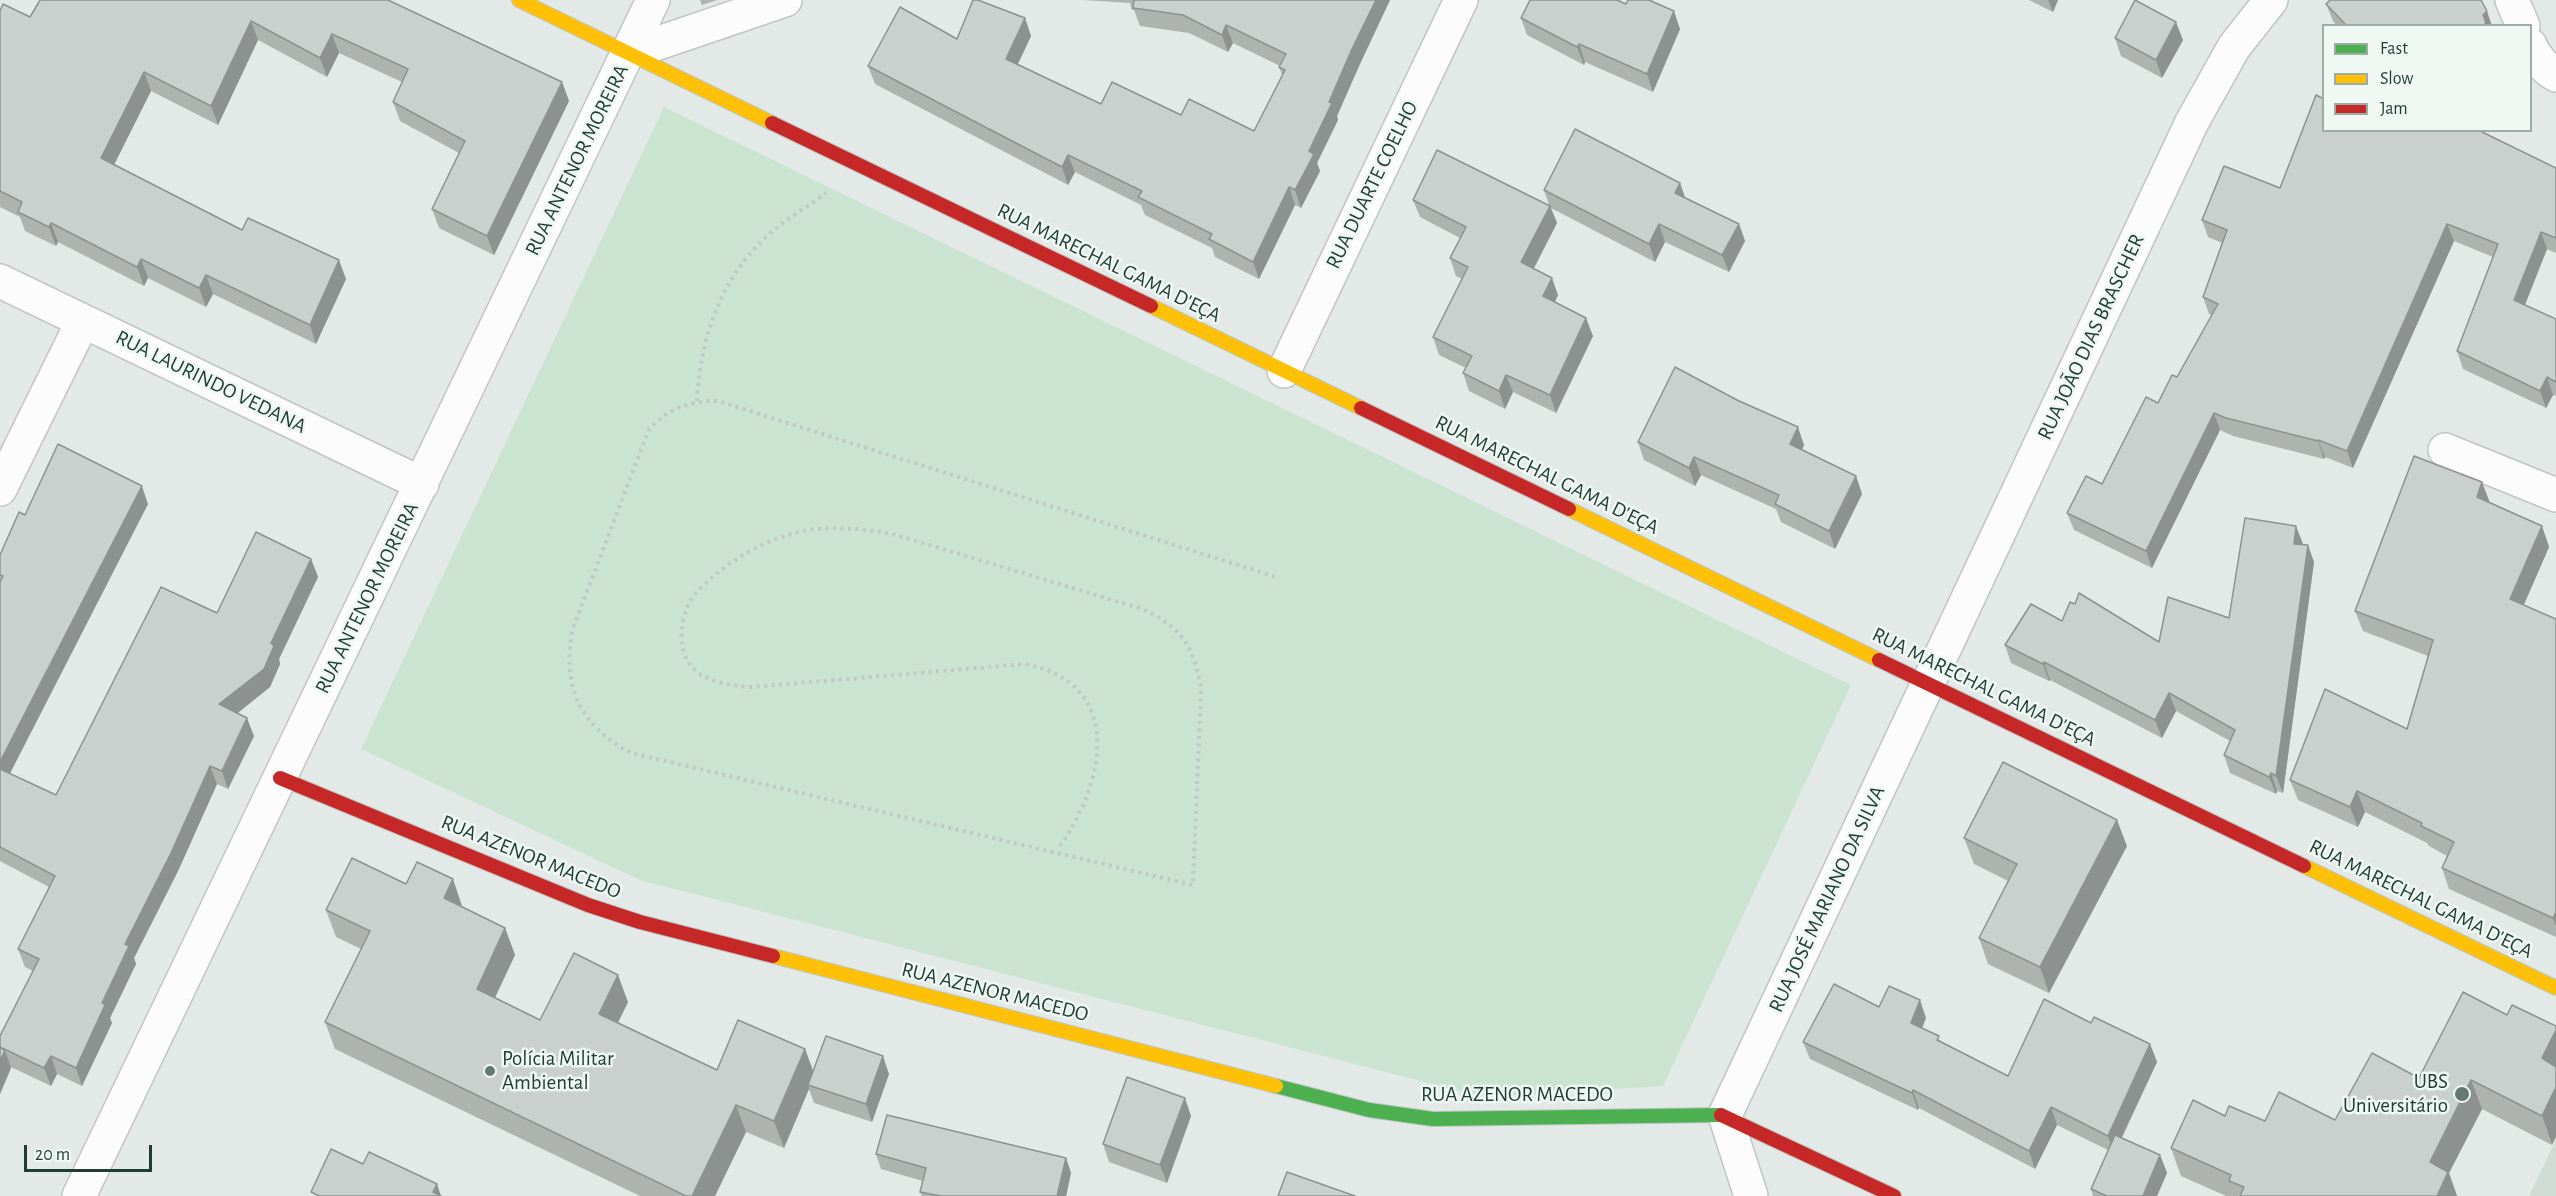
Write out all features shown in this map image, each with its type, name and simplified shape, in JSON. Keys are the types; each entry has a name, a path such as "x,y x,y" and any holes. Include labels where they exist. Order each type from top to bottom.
{"street":[{"name":"RUA MARECHAL GAMA D'EÇA","path":"519,0 2556,988"},
{"name":"RUA ANTENOR MOREIRA","path":"79,1196 653,0"},
{"path":"629,53 785,0"},
{"name":"RUA DUARTE COELHO","path":"1284,371 1461,0"},
{"name":"RUA JOÃO DIAS BRASCHER","path":"1928,683 2192,122 2234,47 2271,0"},
{"path":"2512,0 2522,24"},
{"path":"2532,48 2549,71 2556,75"},
{"name":"RUA LAURINDO VEDANA","path":"0,281 422,484"},
{"path":"0,489 83,321"},
{"path":"2445,450 2556,495"},
{"name":"RUA JOSÉ MARIANO DA SILVA","path":"1725,1115 1928,683"},
{"name":"RUA AZENOR MACEDO","path":"280,778 588,905 640,922 1369,1110 1432,1119 1725,1115"},
{"path":"1725,1115 1751,1196"},
{"path":"1725,1115 1894,1196"}],"path":[{"path":"697,401 701,355 712,319 725,291 742,264 762,240 787,219 813,203 860,165"},
{"path":"1060,846 1086,804 1094,778 1098,734 1087,702 1077,688 1053,672 1025,664 752,687 718,683 690,667 683,652 682,635 683,620 688,605 697,592 729,565 754,549 780,538 809,530 868,529 896,535 1139,608 1158,616 1175,628 1188,645 1198,666 1201,690 1193,885 631,753 610,742 593,726 580,707 573,689 568,668 569,648 573,628 648,429 661,416 677,407 697,401 718,401 1279,578"}],"shaded area":[{"path":"2556,1140 2556,1196 2529,1196"}],"green space":[{"path":"664,107 1851,685 1663,1086 1483,1097 640,880 361,749"}],"building":[{"path":"40,0 388,0 562,82 487,236 432,209 465,141 393,102 408,69 332,34 320,58 251,21 211,106 144,72 101,158 242,230 248,218 339,260 310,325 206,275 199,288 141,259 137,267 51,223 49,227 18,212 22,202 0,191 0,11 3,4 30,17"},
{"path":"973,0 1025,18 1006,59 1101,104 1112,82 1181,115 1189,99 1254,131 1285,70 1279,67 1286,54 1226,25 1222,35 1183,15 1133,8 1134,0 1376,0 1352,49 1329,102 1332,103 1309,151 1314,154 1295,190 1289,187 1253,262 1209,239 1212,234 1138,197 1142,191 1068,155 1062,167 868,66 900,7 957,39"},
{"path":"1530,0 1617,0 1626,4 1628,0 1649,0 1674,11 1647,74 1579,44 1577,47 1521,18"},
{"path":"2135,0 2176,22 2156,60 2115,38"},
{"path":"2330,0 2481,0 2487,11 2483,15 2485,24 2345,24 2326,4"},
{"path":"2316,95 2322,98 2322,132 2482,132 2556,168 2556,238 2541,232 2514,300 2556,319 2556,382 2547,377 2540,391 2457,351 2498,244 2447,224 2347,451 2318,440 2226,418 2214,413 2146,551 2067,513 2086,476 2102,484 2146,397 2158,403 2172,375 2177,377 2218,304 2203,297 2227,230 2202,220 2224,166 2280,188"},
{"path":"1575,129 1680,183 1675,193 1739,224 1722,255 1659,224 1649,244 1544,190"},
{"path":"1437,150 1550,206 1521,262 1552,278 1543,296 1586,318 1550,395 1506,375 1499,391 1463,373 1472,356 1433,337 1468,267 1450,258 1466,227 1413,200"},
{"path":"1675,367 1737,400 1798,427 1790,444 1856,476 1829,531 1775,504 1779,495 1694,457 1689,468 1638,442"},
{"path":"58,444 142,486 0,762 0,582 3,576 0,575 0,555 19,512 25,515"},
{"path":"2414,456 2482,482 2477,497 2542,526 2510,599 2556,619 2556,912 2553,918 2442,868 2454,842 2421,826 2422,823 2357,791 2350,807 2290,780 2325,689 2407,729 2433,640 2355,611"},
{"path":"2245,518 2296,526 2294,544 2308,545 2276,776 2271,773 2269,777 2224,755 2235,730 2169,693 2155,720 2044,662 2043,664 2005,645 2031,604 2062,621 2070,602 2075,604 2079,593 2159,642 2168,597 2229,618"},
{"path":"256,532 311,559 271,643 274,646 264,669 219,704 247,718 222,771 210,766 171,853 125,944 129,946 102,1003 105,1005 76,1068 51,1056 44,1068 0,1047 0,1036 39,959 18,949 55,876 0,847 0,769 56,795 161,587 217,613"},
{"path":"2003,762 2117,820 2040,967 1979,938 2017,864 1964,838"},
{"path":"352,858 406,884 417,862 453,879 444,898 505,928 477,989 540,1020 574,953 618,975 599,1014 717,1070 738,1020 805,1049 774,1121 736,1105 692,1196 686,1196 325,1022 370,931 326,910"},
{"path":"1834,984 1879,1007 1889,986 1920,1000 1911,1023 1939,1036 1937,1040 2008,1076 2044,999 2091,1023 2094,1017 2150,1044 2108,1136 2051,1107 2029,1151 1913,1090 1912,1093 1803,1042"},
{"path":"2463,992 2507,1015 2512,1005 2556,1026 2542,1058 2556,1067 2556,1087 2542,1116 2471,1080 2430,1162 2448,1172 2437,1196 2240,1196 2244,1187 2229,1181 2231,1175 2171,1148 2193,1100 2225,1116 2229,1106 2265,1121 2279,1092 2335,1120 2372,1053 2419,1078"},
{"path":"826,1036 883,1056 866,1104 808,1085"},
{"path":"0,1048 5,1050 0,1061"},
{"path":"1127,1077 1185,1098 1160,1165 1103,1144"},
{"path":"887,1115 1066,1158 1057,1196 941,1196 920,1192 926,1168 876,1154"},
{"path":"2115,1135 2160,1155 2143,1196 2107,1196 2091,1189"},
{"path":"331,1149 363,1164 369,1152 437,1184 433,1192 441,1196 319,1196 311,1192"},
{"path":"1287,1172 1355,1196 1278,1196"}],"traffic: fast":[{"path":"1276,1086 1369,1110 1433,1119 1721,1115"}],"traffic: slow":[{"path":"519,0 772,123"},
{"path":"1151,306 1361,408"},
{"path":"1569,509 1879,660"},
{"path":"2304,866 2556,988"},
{"path":"773,956 1276,1086"}],"traffic: jam":[{"path":"772,123 1151,306"},
{"path":"1361,408 1569,509"},
{"path":"1879,660 2304,866"},
{"path":"280,778 588,905 640,922 773,956"},
{"path":"1721,1115 1894,1196"}],"place":[{"name":"Polícia Militar Ambiental","path":"490,1071"},
{"name":"UBS Universitário","path":"2462,1094"}]}
